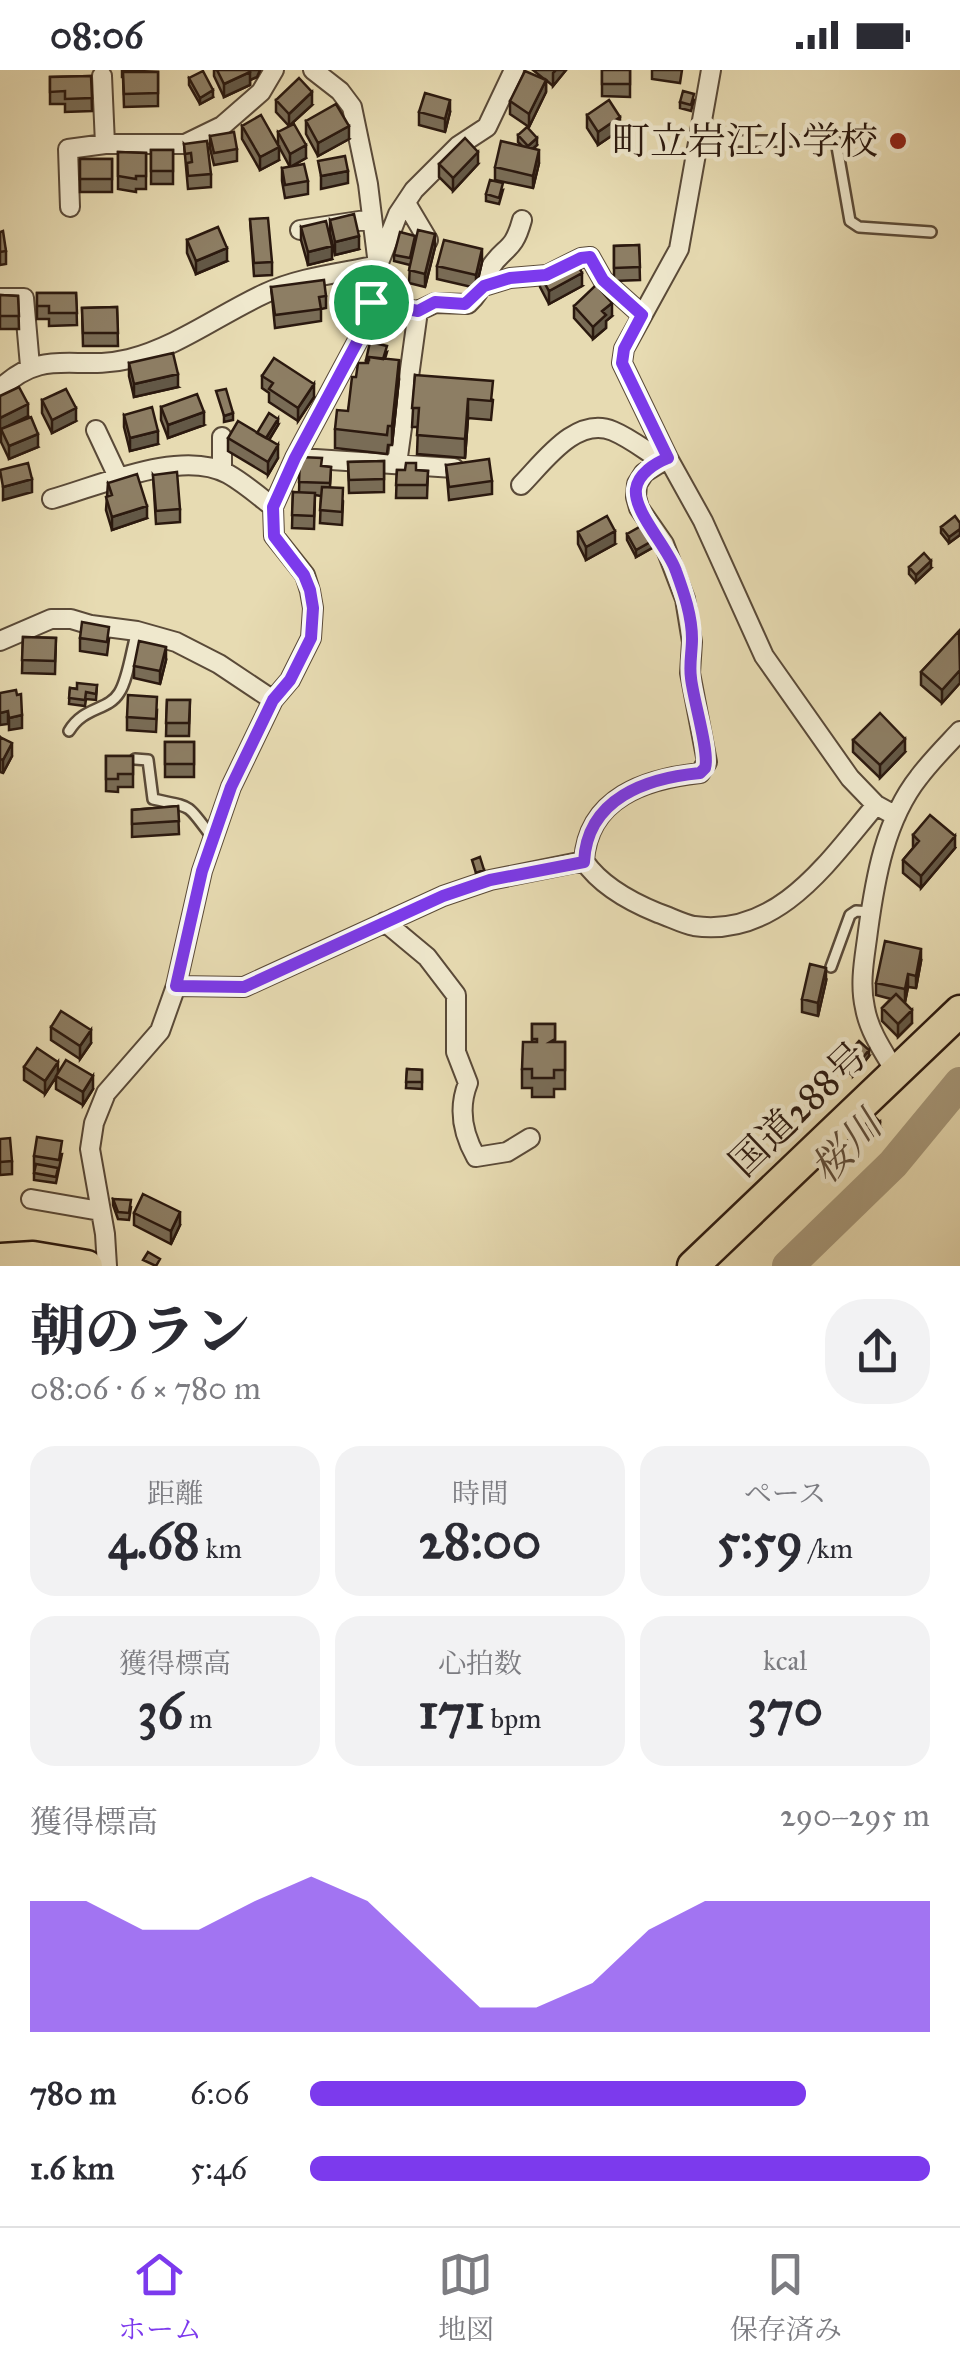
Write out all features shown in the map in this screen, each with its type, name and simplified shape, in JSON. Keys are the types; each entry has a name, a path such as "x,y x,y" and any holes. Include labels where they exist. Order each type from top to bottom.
{"highway":[{"name":"国道288号","path":"693,1266 960,1011"},
{"path":"0,1259 34,1257 86,1266"}],"street":[{"path":"70,207 68,149 105,144 185,144 222,126 261,92 274,70"},
{"path":"313,70 340,90 352,107 356,158 372,219 378,265"},
{"path":"107,1266 90,1149 94,1123 106,1093 160,1031 176,986 213,838 231,787 273,700 306,652 314,622 304,575 274,536 273,507 363,331 378,265 406,202 437,164 487,127 514,70"},
{"path":"711,70 679,249 624,349 622,363 665,459 704,521 764,656 836,760 876,805 896,816"},
{"path":"102,76 105,144"},
{"path":"406,202 428,240"},
{"path":"300,230 372,219"},
{"path":"371,302 418,311 435,302 468,304 484,286 492,265 516,242 522,220"},
{"path":"484,286 510,278 546,275 590,257 603,280 642,315"},
{"path":"0,388 30,366 43,362 97,364 142,355 183,338 271,290 378,265"},
{"path":"0,298 24,298 30,366"},
{"path":"397,464 418,311"},
{"path":"96,430 119,479"},
{"path":"522,485 572,435 584,430 611,430 665,459"},
{"path":"222,437 222,471"},
{"path":"295,458 454,468"},
{"path":"665,459 637,484 636,497 670,556 685,599 692,642 690,673 707,762 700,773 646,782 619,797 592,830 584,849 584,862 610,888 646,908 693,926 728,925 757,919 800,892 876,805"},
{"path":"52,499 183,465 222,471 273,507"},
{"path":"0,642 50,619 137,631 176,642 273,700"},
{"path":"895,1071 865,1009 862,972 870,912 885,842 896,816 916,780 960,731"},
{"path":"176,986 244,987 443,896 490,880 584,862"},
{"path":"385,922 426,958 456,994 456,1052 468,1084 462,1097 464,1129 476,1157 507,1152 530,1138"},
{"path":"31,1200 100,1211"}],"lane":[{"path":"700,141 836,141 850,221 859,227 931,232"},
{"path":"69,732 77,718 107,704 119,693 137,631"},
{"path":"135,759 148,760 153,799 178,802 191,809 213,838"},
{"path":"831,967 850,915 856,911 870,912"}],"building":[{"path":"217,70 249,70 250,72 224,84"},
{"path":"602,70 630,70 630,84 602,84"},
{"path":"203,71 213,90 200,98 189,78"},
{"path":"525,71 546,80 529,114 510,101"},
{"path":"123,72 158,72 158,93 124,94"},
{"path":"91,76 92,98 65,99 65,91 50,92 50,77"},
{"path":"299,78 312,92 289,114 276,100"},
{"path":"683,91 694,94 691,105 680,102"},
{"path":"425,93 450,100 445,119 419,112"},
{"path":"609,100 620,117 598,132 587,115"},
{"path":"336,104 349,126 318,143 306,121"},
{"path":"261,115 279,147 260,157 242,126"},
{"path":"294,124 306,145 290,154 278,132"},
{"path":"527,127 537,138 528,146 518,135"},
{"path":"234,132 237,149 214,153 210,136"},
{"path":"465,138 478,152 453,178 439,164"},
{"path":"207,141 211,174 188,176 191,153 185,154 184,144"},
{"path":"501,141 539,150 533,176 495,167"},
{"path":"151,150 173,150 173,171 151,171"},
{"path":"118,152 146,153 146,176 118,176"},
{"path":"345,156 348,171 321,176 318,161"},
{"path":"80,159 112,159 112,179 80,179"},
{"path":"304,164 308,181 285,185 282,168"},
{"path":"490,180 503,183 499,198 486,194"},
{"path":"354,214 359,236 335,242 330,220"},
{"path":"268,218 272,262 254,263 250,219"},
{"path":"326,221 332,246 308,252 301,227"},
{"path":"218,227 227,248 196,261 187,240"},
{"path":"418,230 435,234 425,274 409,270"},
{"path":"3,231 6,251 0,252 0,232"},
{"path":"400,232 415,236 410,258 394,255"},
{"path":"444,240 482,249 476,275 437,266"},
{"path":"639,245 640,267 614,268 614,246"},
{"path":"573,256 582,273 549,291 540,275"},
{"path":"324,280 326,296 319,297 321,309 275,315 271,287"},
{"path":"596,285 612,303 593,327 574,306"},
{"path":"37,293 76,293 77,313 49,313 49,306 37,306"},
{"path":"0,295 18,296 19,316 0,316"},
{"path":"343,302 354,307 348,321 337,316"},
{"path":"117,307 118,333 83,333 82,308"},
{"path":"370,342 387,346 383,359 366,360"},
{"path":"173,353 178,374 134,384 129,363"},
{"path":"369,357 399,360 392,426 388,426 387,435 335,429 337,410 348,411 352,377 356,377 358,363 368,363"},
{"path":"274,358 314,384 298,408 269,389 273,383 262,376"},
{"path":"415,375 493,381 491,401 468,399 465,439 417,435 419,408 412,408"},
{"path":"19,387 28,404 0,418 0,396"},
{"path":"66,389 76,408 52,420 42,400"},
{"path":"226,389 233,413 224,416 216,391"},
{"path":"197,394 204,412 168,425 161,407"},
{"path":"152,407 158,431 130,438 124,415"},
{"path":"269,413 278,419 266,438 257,433"},
{"path":"31,417 38,434 9,446 1,429"},
{"path":"238,421 278,445 268,462 228,438"},
{"path":"300,457 322,458 321,466 331,467 330,483 299,482"},
{"path":"489,459 492,481 449,487 446,465"},
{"path":"384,461 384,479 349,480 348,462"},
{"path":"28,463 32,479 3,487 0,470"},
{"path":"406,463 416,463 416,470 428,471 427,485 396,485 397,470 405,470"},
{"path":"177,472 180,509 156,511 153,475"},
{"path":"137,474 147,506 112,517 106,497 112,495 108,483"},
{"path":"322,487 343,488 342,512 320,510"},
{"path":"293,492 315,493 314,516 292,515"},
{"path":"607,516 615,531 586,547 578,532"},
{"path":"955,516 960,529 949,537 941,527"},
{"path":"643,525 652,541 636,550 627,534"},
{"path":"924,553 931,561 916,575 909,567"},
{"path":"82,622 109,627 107,642 80,638"},
{"path":"959,631 960,670 942,690 921,672"},
{"path":"23,637 56,638 55,661 22,660"},
{"path":"139,641 166,647 160,671 134,666"},
{"path":"77,683 97,685 96,694 86,692 85,700 69,698 70,688 77,689"},
{"path":"16,690 17,695 21,694 22,715 9,718 8,711 0,713 0,693"},
{"path":"128,695 157,697 156,719 127,717"},
{"path":"167,700 190,700 189,723 166,723"},
{"path":"880,713 905,739 880,765 853,740"},
{"path":"0,737 12,743 3,760 0,759"},
{"path":"165,742 194,742 194,764 165,764"},
{"path":"106,756 133,756 133,774 106,779"},
{"path":"178,806 179,821 132,824 132,810"},
{"path":"930,815 955,836 921,876 903,860 919,841 913,835"},
{"path":"480,857 484,870 476,873 472,860"},
{"path":"885,941 921,949 916,976 908,974 905,989 876,983"},
{"path":"810,964 826,968 818,1003 802,999"},
{"path":"896,994 912,1010 898,1024 882,1008"},
{"path":"61,1011 91,1030 80,1046 51,1027"},
{"path":"532,1024 555,1024 555,1039 550,1042 565,1042 565,1070 554,1070 554,1078 532,1078 532,1069 522,1069 523,1042 537,1042 532,1039"},
{"path":"859,1041 869,1050 853,1069 842,1060"},
{"path":"37,1048 58,1062 45,1081 24,1067"},
{"path":"66,1060 93,1076 83,1092 56,1076"},
{"path":"407,1069 422,1070 422,1082 406,1082"},
{"path":"874,1116 880,1122 871,1132 865,1127"},
{"path":"37,1137 62,1141 59,1160 34,1156"},
{"path":"10,1138 12,1161 0,1162 0,1139"},
{"path":"36,1164 58,1168 56,1177 34,1173"},
{"path":"143,1194 180,1212 171,1231 134,1213"},
{"path":"113,1199 131,1200 129,1213 118,1212"},
{"path":"148,1252 160,1259 156,1266 143,1260"}],"waterway":[{"name":"桜川","path":"788,1266 893,1164 960,1083"}],"place":[{"name":"町立岩江小学校","path":"898,141"}],"route":[{"path":"590,257 603,280 642,315 624,349 622,363 668,458 644,474 637,484 636,497 639,508 664,544 685,599 691,624 690,673 707,762 700,773 646,782 619,797 587,839 584,862 490,880 443,896 244,987 176,986 202,871 231,787 273,700 290,680 311,638 314,622 310,590 294,560 274,536 273,507 363,331 371,302 418,311 435,302 468,304 484,286 510,278 546,275 590,257"}]}
